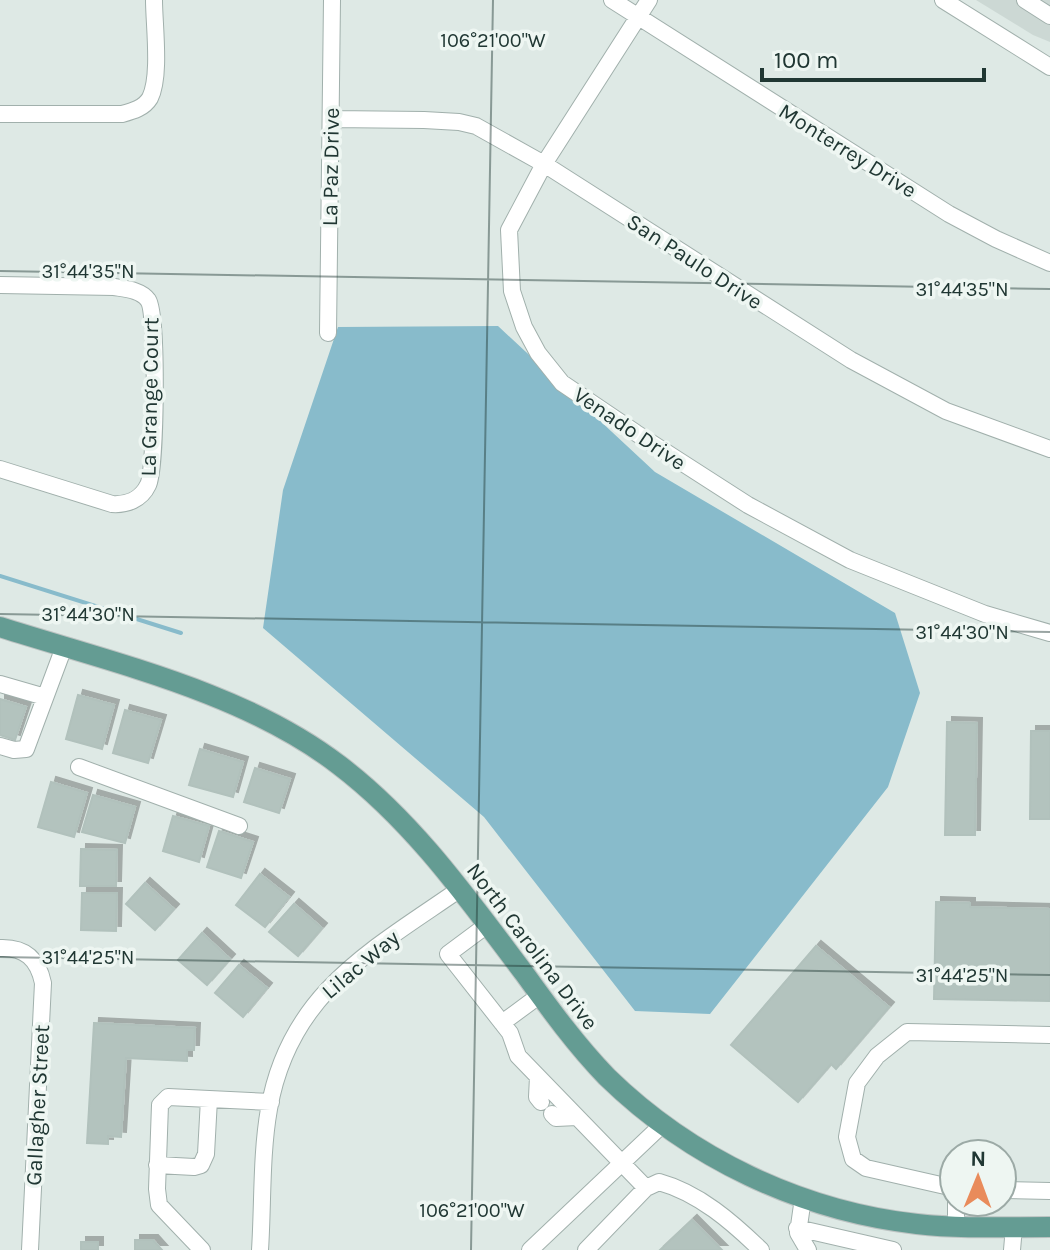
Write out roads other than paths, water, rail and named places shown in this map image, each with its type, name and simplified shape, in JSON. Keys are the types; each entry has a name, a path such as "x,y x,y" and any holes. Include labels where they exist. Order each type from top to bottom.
{"main road":[{"name":"North Carolina Drive","path":"0,627 218,697 260,716 338,764 413,831 576,1043 606,1076 663,1124 709,1155 752,1178 803,1198 860,1214 915,1224 956,1227 1050,1227"}],"street":[{"path":"0,114 122,114 136,111 150,97 155,80 154,0"},
{"name":"La Paz Drive","path":"328,333 332,0"},
{"name":"Monterrey Drive","path":"612,0 949,214 1050,263"},
{"name":"Venado Drive","path":"649,0 544,164 509,230 512,291 531,340 562,383 748,505 850,560 897,581 985,614 1050,633"},
{"path":"943,0 1050,67"},
{"path":"1025,0 1050,16"},
{"name":"San Paulo Drive","path":"331,119 459,122 476,126 544,164 863,367 946,411 1050,449"},
{"name":"La Grange Court","path":"0,285 132,290 148,300 153,310 154,336 152,472 143,493 130,502 112,504 0,469"},
{"path":"0,746 26,749 64,647"},
{"path":"0,684 45,697"},
{"path":"79,767 239,826"},
{"name":"Lilac Way","path":"260,1250 271,1102 284,1055 299,1025 335,980 380,944 460,889"},
{"path":"487,925 448,954 510,1033 518,1056 646,1188"},
{"name":"Gallagher Street","path":"0,948 21,950 36,962 43,983 30,1250"},
{"path":"502,1023 540,995"},
{"path":"938,1184 866,1168 853,1159 847,1137 857,1083 877,1056 907,1032 1050,1035"},
{"path":"538,1077 537,1097 556,1118 577,1117"},
{"path":"202,1250 159,1205 160,1105 168,1097 271,1102"},
{"path":"157,1165 201,1165 206,1154 209,1099"},
{"path":"535,1248 620,1162 663,1124"},
{"path":"586,1250 646,1188 659,1182 675,1186 730,1220 761,1250"},
{"path":"1018,1190 1050,1191"},
{"path":"803,1198 797,1228 802,1244 808,1250"},
{"path":"956,1218 956,1227"},
{"path":"1012,1250 1014,1227"},
{"path":"797,1228 893,1250"}],"water":[{"path":"498,326 655,472 895,613 920,693 888,787 710,1014 635,1011 484,817 263,628 283,490 338,327"}],"waterway":[{"path":"0,576 181,633"}]}
